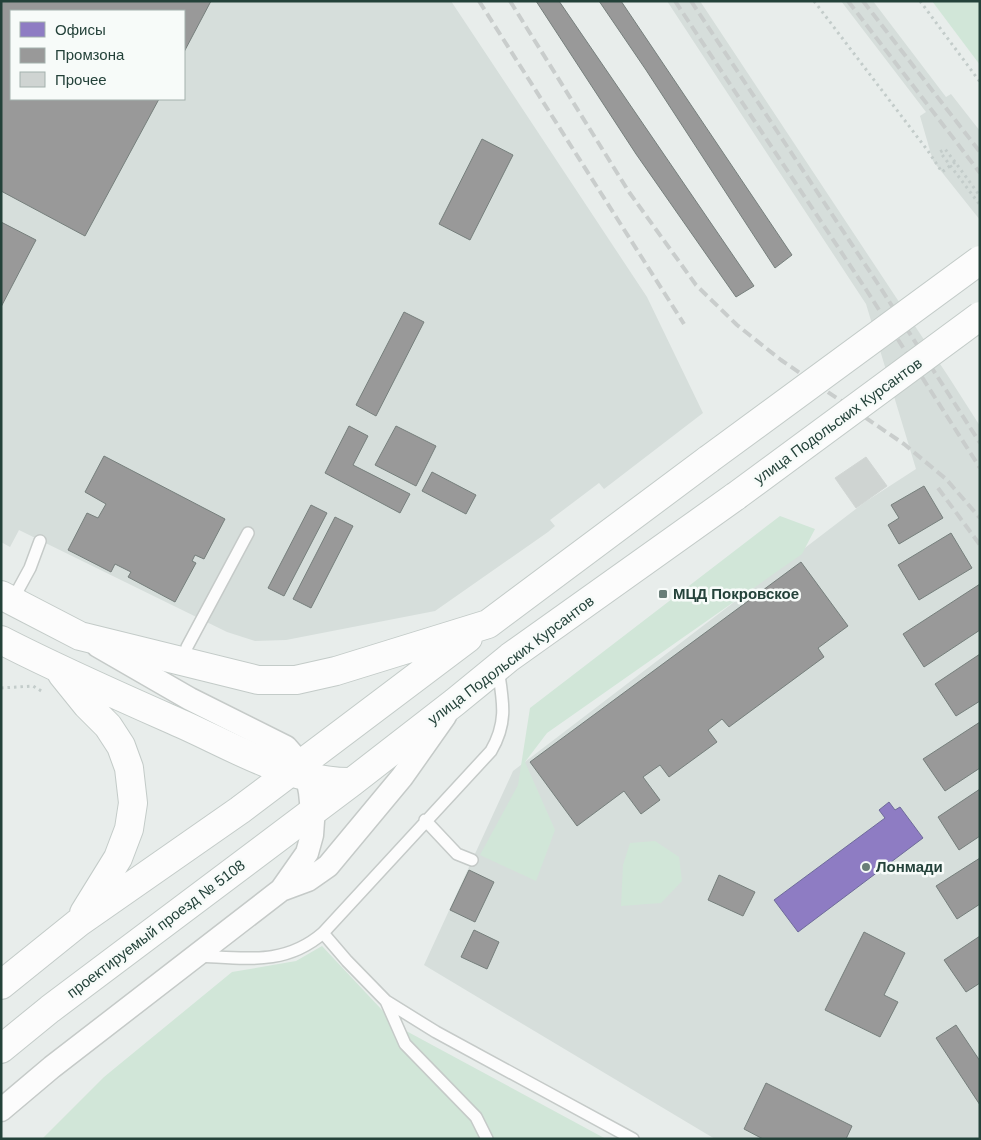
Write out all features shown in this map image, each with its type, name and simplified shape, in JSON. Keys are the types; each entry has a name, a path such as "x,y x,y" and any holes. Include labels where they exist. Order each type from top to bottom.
{"main road":[{"path":"1,985 78,923 298,771 342,734 483,626 504,613 709,459 980,260"},
{"name":"улица Подольских Курсантов","path":"312,811 352,782 497,668 736,496 980,316"},
{"path":"7,598 80,636 258,680 296,680 336,671 483,626"},
{"path":"1,640 58,669 298,771 336,782 352,782"},
{"path":"58,669 87,705 108,726 121,746 129,768 133,803 129,829 118,858 78,923"},
{"name":"проектируемый проезд № 5108","path":"1,1049 50,1009 312,811"}],"street":[{"path":"1,1110 52,1068 281,890 307,853 312,835 312,811 298,771 286,747 190,700 80,636"},
{"path":"281,890 308,880 328,866 402,777 455,702"}],"lane":[{"path":"184,662 187,647 248,533"},
{"path":"7,598 30,568 40,541"},
{"path":"196,956 274,957 298,950 322,932 491,751 498,738 504,709 497,668"},
{"path":"425,820 457,854 472,860"},
{"path":"322,932 346,961 386,1000 436,1032 632,1139"},
{"path":"386,1000 405,1044 476,1118 486,1139"}],"path":[{"path":"814,1 942,172 955,162"},
{"path":"920,1 980,82"},
{"path":"980,196 945,149 940,152 980,205"},
{"path":"1,688 34,686"}],"shaded area":[{"path":"1,1 451,1 647,297 703,413 604,489 599,483 550,520 555,526 548,532 435,611 286,640 255,641 227,632 19,530 10,547 1,542"},
{"path":"667,1 700,1 980,426 980,1139 715,1139 424,965 513,771 865,502 916,469 866,304"},
{"path":"841,1 873,1 946,97 951,94 980,131 980,220 933,161 920,116 926,112"}],"green space":[{"path":"932,1 980,1 980,65"},
{"path":"780,516 815,529 802,554 547,733 525,762 555,830 536,881 480,855 518,785 530,708"},
{"path":"655,841 679,857 682,881 661,903 621,906 623,865 630,843"},
{"path":"322,946 397,1026 606,1139 42,1139 104,1077 232,972 296,961"}],"building: Офисы":[{"path":"889,802 895,810 900,807 923,838 798,932 774,900 885,818 879,810"}],"building: Промзона":[{"path":"1,1 211,1 185,50 185,10 10,10 10,100 158,100 85,236 1,191"},
{"path":"536,1 559,1 754,286 736,297 636,154"},
{"path":"599,1 621,1 792,255 775,268 646,70"},
{"path":"482,139 513,155 470,240 439,224"},
{"path":"1,222 36,240 1,307"},
{"path":"404,312 424,322 376,416 356,405"},
{"path":"349,426 368,436 353,465 410,494 400,513 325,473"},
{"path":"396,426 436,446 416,486 375,465"},
{"path":"104,456 225,519 204,559 195,555 192,561 196,563 175,602 128,577 131,572 115,564 111,572 68,550 87,513 98,518 106,504 85,492"},
{"path":"432,472 476,495 466,514 422,491"},
{"path":"924,486 943,518 899,544 888,525 899,518 891,505"},
{"path":"311,505 327,513 284,596 268,588"},
{"path":"335,517 353,526 311,608 293,599"},
{"path":"951,533 972,568 919,600 898,565"},
{"path":"801,562 848,626 818,648 824,657 729,727 722,719 708,730 717,742 669,777 660,765 643,777 660,800 641,814 624,791 577,826 530,762"},
{"path":"980,584 980,630 924,667 903,634"},
{"path":"980,654 980,701 956,716 935,684"},
{"path":"980,722 980,768 945,791 923,759"},
{"path":"980,789 980,836 959,850 938,817"},
{"path":"980,858 980,904 957,919 936,886"},
{"path":"469,870 494,882 475,922 450,910"},
{"path":"719,875 755,892 743,916 708,900"},
{"path":"474,930 499,942 487,969 461,957"},
{"path":"864,932 905,953 884,995 898,1002 880,1037 825,1010"},
{"path":"980,936 980,983 966,992 944,960"},
{"path":"956,1025 980,1061 980,1105 936,1038"},
{"path":"766,1083 852,1126 846,1139 763,1139 744,1129"}],"building: Прочее":[{"path":"866,457 887,486 856,508 835,478"}],"railway":[{"path":"479,1 684,324"},
{"path":"510,1 629,192 696,285 737,325 781,360 904,444 946,479 980,518"},
{"path":"675,1 867,291 980,468"},
{"path":"691,1 878,284 980,443"},
{"path":"848,1 980,173"},
{"path":"863,1 980,152"},
{"path":"938,488 980,545"}],"place":[{"name":"МЦД Покровское","path":"663,594"},
{"name":"Лонмади","path":"866,867"}]}
